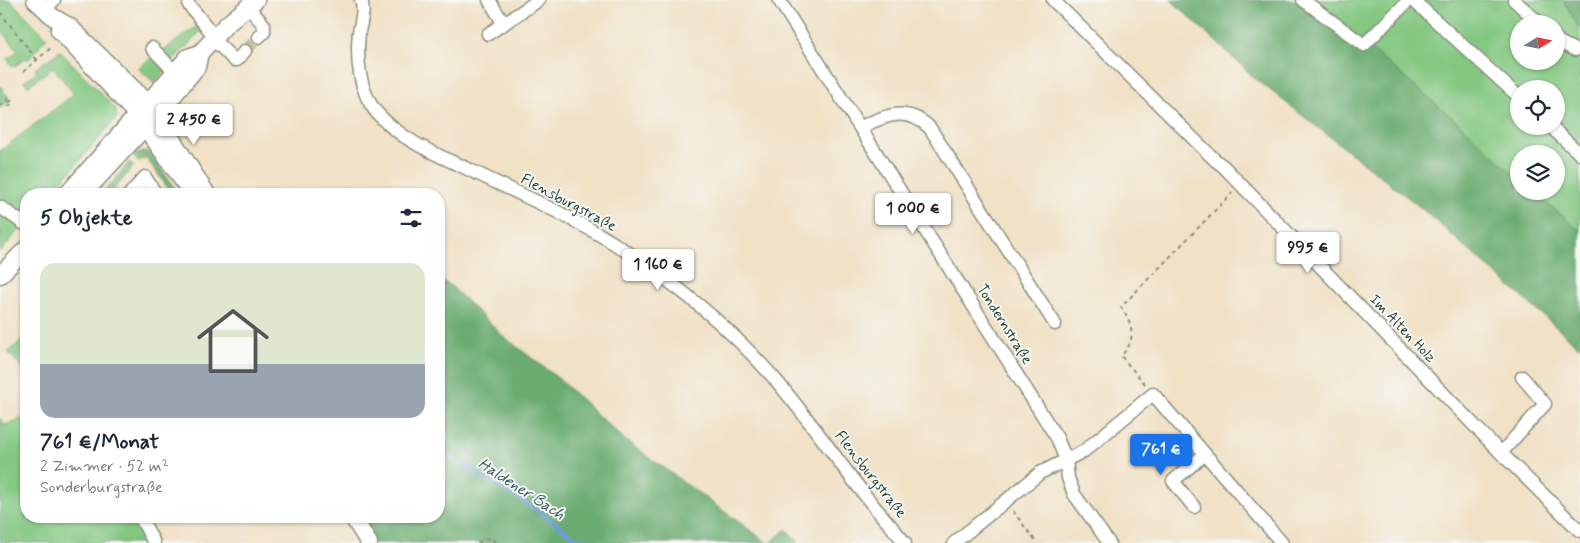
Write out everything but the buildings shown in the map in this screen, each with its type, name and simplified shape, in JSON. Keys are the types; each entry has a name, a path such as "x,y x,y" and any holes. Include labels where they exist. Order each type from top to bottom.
{"main road":[{"path":"88,188 188,57 200,53 226,25 252,4"},
{"path":"47,7 69,26 146,114 202,188"},
{"path":"72,188 146,114 197,67 200,53"},
{"path":"146,114 189,188"},
{"path":"0,275 20,255"},
{"path":"356,523 369,543"}],"street":[{"name":"Flensburgstraße","path":"361,0 363,6 358,42 361,78 370,102 377,113 396,130 423,147 576,221 615,244 682,291 744,347 773,377 803,413 868,499 905,543"},
{"path":"489,0 504,24"},
{"path":"488,34 539,0"},
{"name":"Tondernstraße","path":"779,0 1058,438 1066,460 1068,478 1074,494 1109,543"},
{"name":"Im Alten Holz","path":"1053,0 1240,184 1501,453 1580,531"},
{"path":"1303,0 1364,45 1411,0 1510,89"},
{"path":"1514,0 1530,15"},
{"path":"252,4 264,25 264,32 259,37"},
{"path":"189,5 214,38 234,60 237,60 245,51"},
{"path":"1565,45 1575,50"},
{"path":"152,48 175,72"},
{"path":"861,127 879,118 896,114 917,118 930,128 1055,324"},
{"path":"1560,135 1580,154"},
{"path":"135,188 145,177 152,188"},
{"path":"0,207 20,221"},
{"path":"1501,453 1545,404 1522,377"},
{"path":"954,543 1040,473 1084,451 1153,394 1278,542"},
{"path":"1194,507 1174,481 1205,454"},
{"path":"144,523 154,543"}],"path":[{"path":"0,12 37,60"},
{"path":"23,72 52,47"},
{"path":"0,106 9,98"},
{"path":"1153,394 1121,356 1128,349 1132,339 1132,332 1121,308 1240,184"},
{"path":"1006,501 1037,543"},
{"path":"478,543 487,538 496,543"}],"green space":[{"path":"0,0 10,0 47,38 28,60 26,58 13,67 7,59 18,51 0,28"},
{"path":"1171,0 1298,0 1368,47 1455,120 1510,171 1510,200 1543,200 1580,231 1580,348 1420,207 1257,80"},
{"path":"1298,0 1563,0 1580,29 1580,231 1543,200 1565,200 1565,145 1510,145 1510,171 1455,120 1368,47"},
{"path":"1563,0 1580,0 1580,29"},
{"path":"200,24 203,29 172,61 164,50"},
{"path":"60,51 113,106 117,117 56,188 20,188 20,215 0,202 0,151 74,94 53,67 28,86 24,81 37,72 35,69"},
{"path":"152,58 166,70 155,83 138,68"},
{"path":"0,86 10,100 0,108"},
{"path":"145,151 150,153 175,188 168,188 147,159 138,162 134,157 136,154"},
{"path":"129,162 134,166 115,188 107,188"},
{"path":"2,213 20,229 0,252 0,217"},
{"path":"445,282 503,336 559,379 625,440 768,543 373,543 364,523 445,523"},
{"path":"20,341 20,365 8,352"},
{"path":"0,418 5,425 20,419 20,523 144,523 154,543 0,543"},
{"path":"786,529 799,543 770,543"}],"waterway":[{"name":"Haldener Bach","path":"445,454 518,498 578,539 592,543"}],"tunnel":[{"path":"245,51 259,37"}]}
